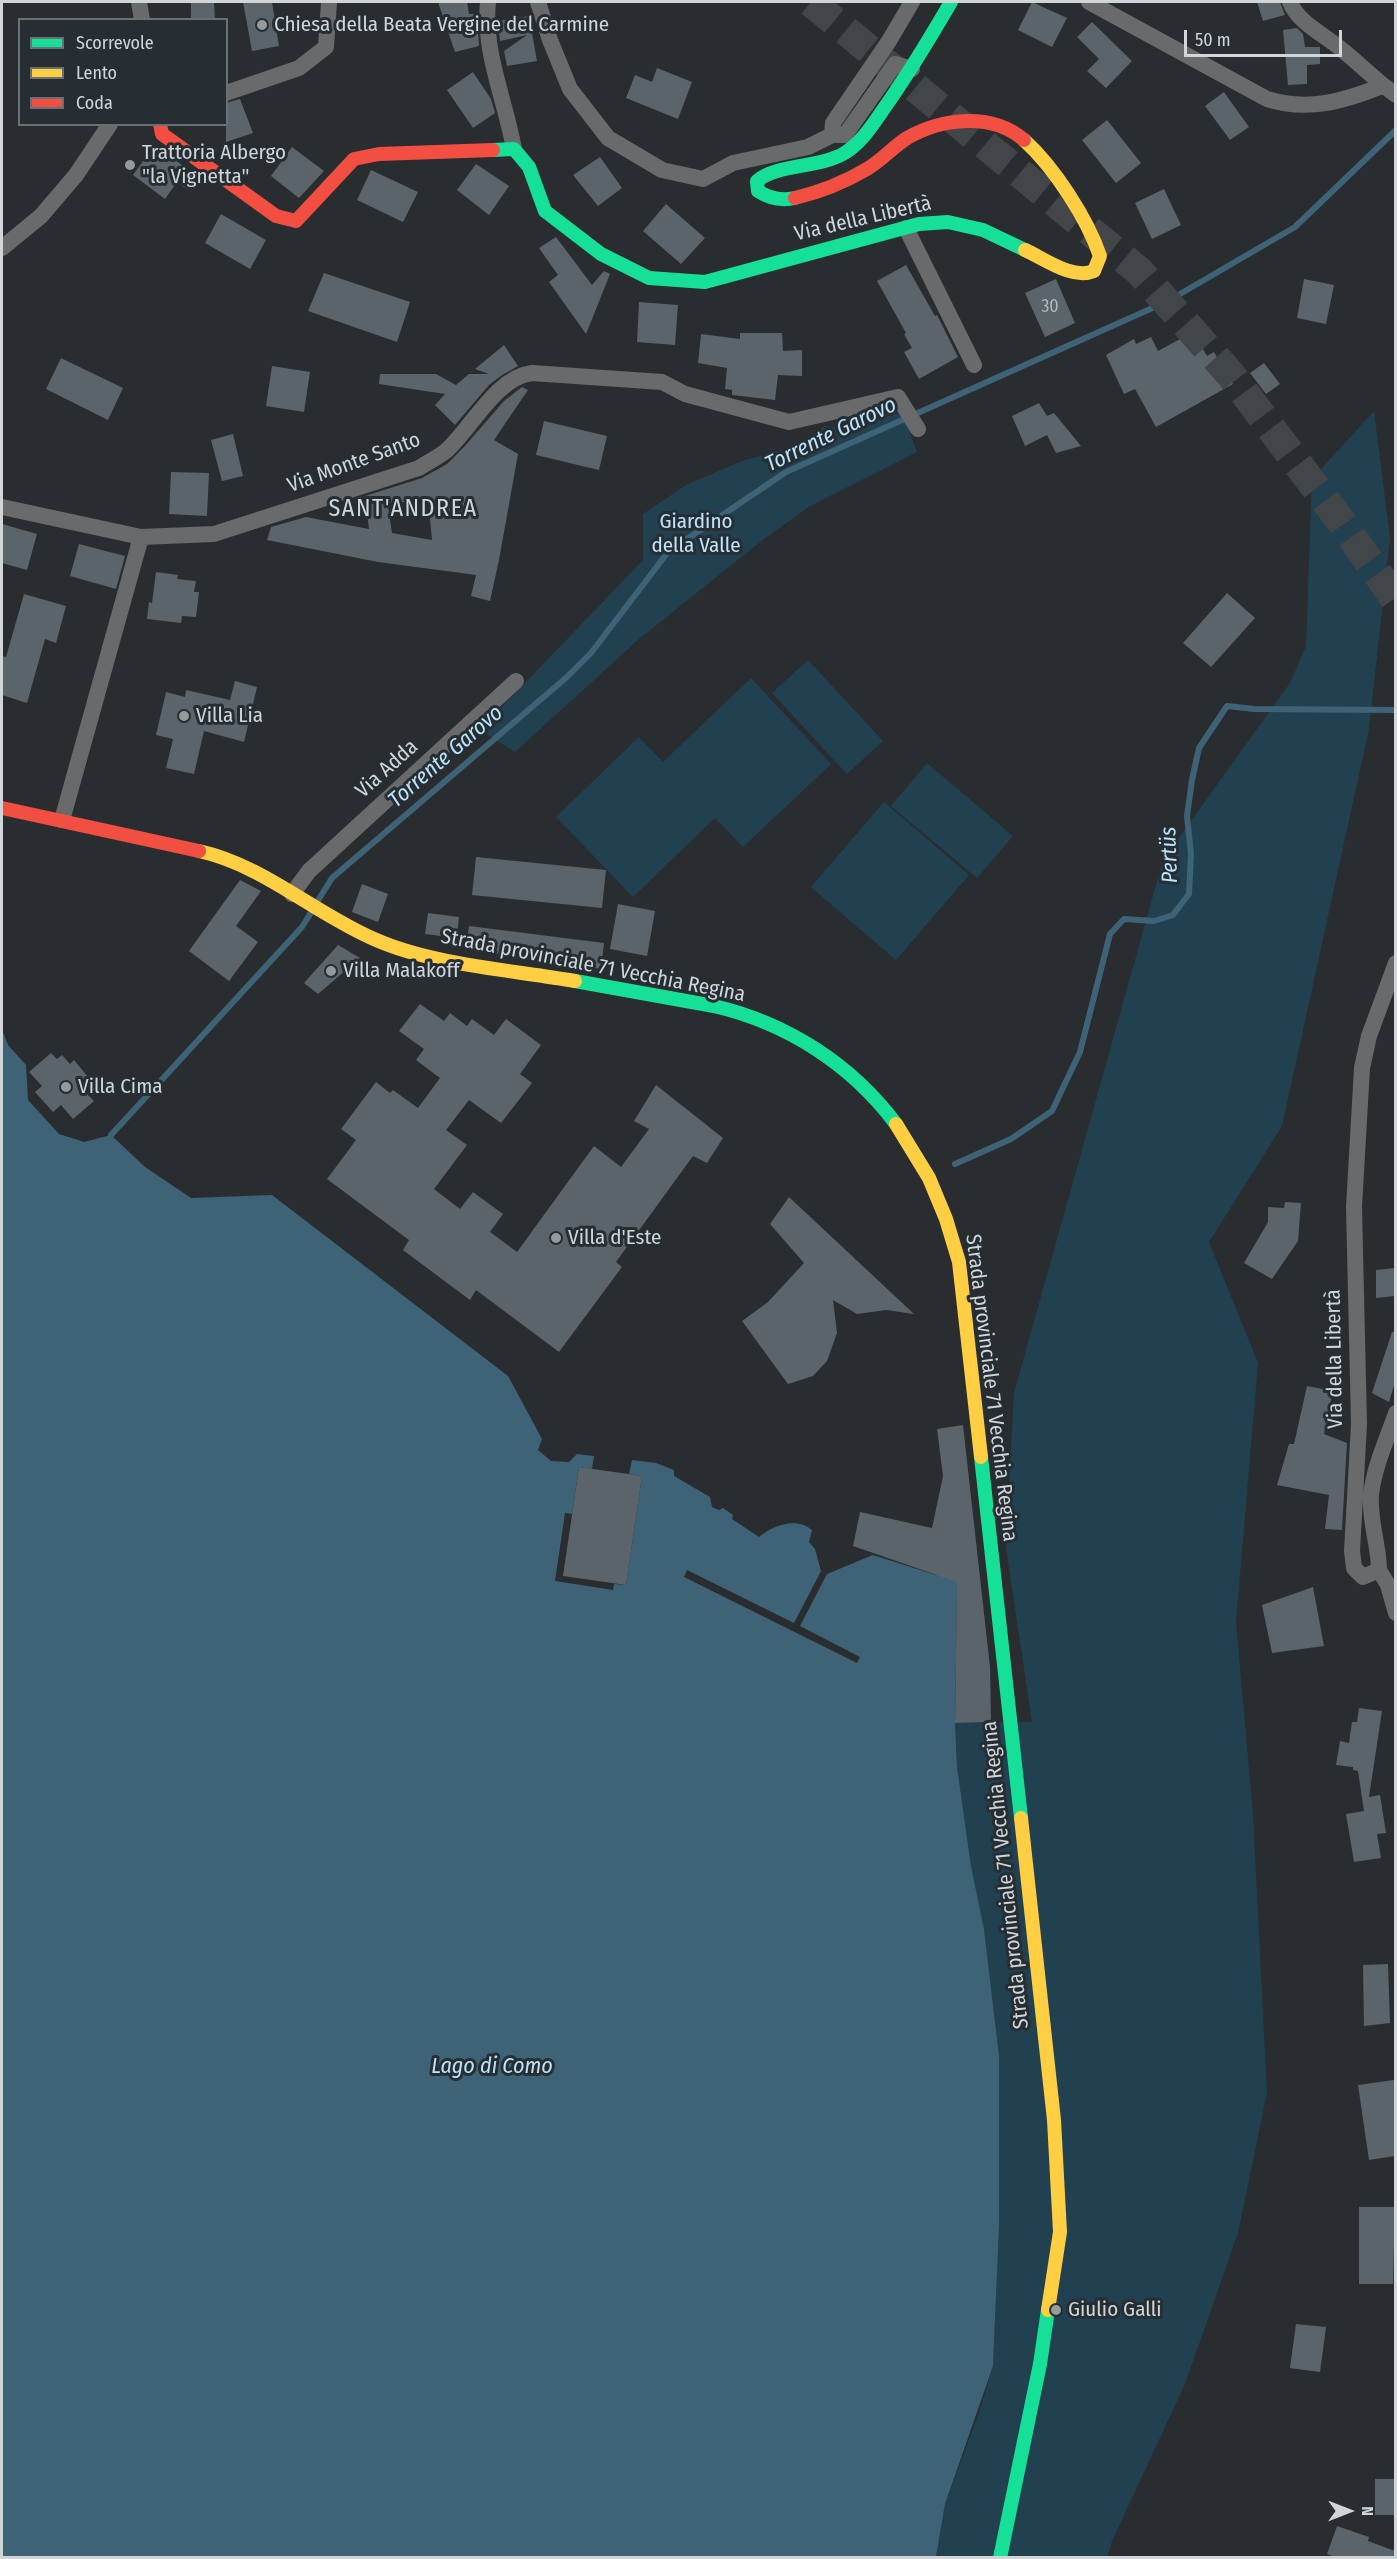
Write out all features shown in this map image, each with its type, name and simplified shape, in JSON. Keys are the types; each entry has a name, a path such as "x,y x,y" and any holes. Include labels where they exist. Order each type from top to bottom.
{"street":[{"path":"139,2 142,18"},
{"path":"228,92 299,68 326,47 329,2"},
{"path":"160,126 162,134 276,216 296,220 354,159 378,154 514,149 492,63 486,22 488,2"},
{"path":"538,2 550,40 570,89 608,138 662,170 682,176 703,179 733,163 808,147 832,135 844,135 895,64 912,69"},
{"path":"832,135 833,123 912,2"},
{"name":"Via della Libertà","path":"514,149 529,167 545,211 601,254 649,278 705,282 919,224 948,222 983,230 1074,273 1084,275 1094,271 1100,256 1093,233 1030,144 1015,132 994,124 957,123 928,129 908,138 862,172 814,193 793,199 778,201 767,198 758,191 757,181 765,174 819,164 843,154 861,141 912,69 951,2"},
{"path":"1089,2 1268,99 1288,105 1316,105 1389,90"},
{"path":"1290,2 1300,16 1389,90"},
{"path":"2,248 41,216 76,175 109,126"},
{"path":"906,228 974,365"},
{"name":"Via Monte Santo","path":"2,507 141,537 214,534 419,468 446,451 497,393 524,374 662,382 685,394 789,422 898,397 918,429"},
{"path":"62,820 141,537"},
{"name":"Via Adda","path":"298,897 309,871 516,681"},
{"name":"Strada provinciale 71 Vecchia Regina","path":"2,808 231,860 371,939 423,955 682,999 736,1011 785,1031 818,1049 850,1074 893,1118 918,1155 950,1225 958,1262 1053,2108 1060,2232 1040,2364 1000,2558"},
{"name":"Via della Libertà","path":"1379,1570 1363,1577 1354,1568 1352,1551 1359,1424 1354,1207 1362,1068 1369,1036 1395,963"},
{"path":"1395,1413 1376,1472 1371,1496 1379,1570 1388,1585 1395,1613"}],"green space":[{"path":"1374,411 1390,538 1369,729 1282,1126 1209,1242 1258,1363 1236,1622 1253,1815 1267,2093 1238,2233 1185,2384 1112,2541 1107,2557 936,2558 945,2504 980,2410 993,2366 999,2227 999,2056 984,1929 971,1866 957,1767 955,1723 1032,1722 1006,1548 1014,1393 1163,860 1290,683 1306,646 1312,479"},
{"name":"Giardino della Valle","path":"902,412 917,452 810,506 760,542 639,639 515,752 480,730 643,560 643,514 686,485 742,461 792,447 825,426 851,428"},
{"path":"808,660 883,741 847,774 772,693"},
{"path":"751,678 831,764 743,847 715,818 633,897 556,817 639,737 663,762"},
{"path":"927,763 1013,836 977,878 891,806"},
{"path":"884,802 969,875 896,960 811,887"}],"water":[{"name":"Lago di Como","path":"2,1030 8,1045 26,1065 28,1100 59,1134 84,1142 111,1135 145,1167 191,1198 272,1195 508,1376 542,1439 538,1450 551,1461 569,1462 577,1454 594,1456 592,1469 579,1467 572,1514 565,1513 555,1581 613,1590 614,1584 626,1585 642,1476 629,1474 632,1460 656,1463 674,1470 674,1476 710,1497 712,1507 719,1510 723,1508 733,1515 732,1519 759,1537 770,1529 784,1524 806,1526 812,1530 809,1542 815,1549 821,1571 827,1574 873,1555 936,1575 942,1540 965,1546 957,1590 955,1723 957,1767 971,1866 984,1929 999,2056 999,2227 993,2366 945,2504 936,2557 2,2557"}],"pier":[{"path":"687,1570 794,1623 821,1571 827,1574 800,1626 860,1657 857,1663 684,1577"}],"building":[{"path":"191,2 214,2 215,18 191,18"},
{"name":"Chiesa della Beata Vergine del Carmine","path":"243,2 272,2 279,46 252,51"},
{"path":"438,2 467,2 469,14 477,14 479,46 455,52"},
{"path":"1032,2 1067,18 1052,47 1018,30"},
{"path":"1257,2 1280,2 1285,15 1263,21"},
{"path":"529,16 537,61 507,66 504,51 527,35 500,41 498,21"},
{"path":"1092,22 1132,61 1106,88 1087,71 1099,59 1077,37"},
{"path":"1297,28 1303,34 1305,47 1320,47 1320,64 1307,65 1307,84 1288,85 1283,30"},
{"path":"657,68 692,82 678,119 626,98 635,75 652,82"},
{"path":"473,72 491,99 495,113 473,128 447,90"},
{"path":"1224,92 1249,127 1230,140 1205,106"},
{"path":"240,99 253,133 226,142 226,126 228,126 228,102"},
{"path":"1107,120 1141,163 1116,183 1082,140"},
{"path":"155,145 198,177 188,190 177,182 165,199 133,175"},
{"path":"292,147 324,171 299,198 271,176"},
{"path":"600,157 622,188 598,206 573,175"},
{"path":"476,164 509,186 489,215 457,190"},
{"path":"371,170 418,192 403,222 357,200"},
{"path":"1164,189 1181,225 1152,239 1135,203"},
{"path":"666,204 705,238 681,264 643,231"},
{"path":"221,214 266,240 250,269 205,243"},
{"path":"556,237 592,285 604,271 610,274 586,334 549,282 558,275 539,248"},
{"path":"906,265 935,316 937,315 958,357 919,379 904,352 912,348 904,334 906,333 877,281"},
{"path":"324,273 410,302 397,342 308,311"},
{"path":"1056,279 1075,323 1045,337 1025,293"},
{"path":"1304,279 1334,285 1326,324 1297,318"},
{"path":"639,302 678,305 675,345 637,342"},
{"path":"1193,332 1207,356 1214,352 1233,384 1156,427 1135,389 1124,394 1106,355 1134,339 1136,344 1151,337 1158,351"},
{"path":"740,333 782,333 783,351 802,350 802,376 778,375 775,400 732,395 732,390 725,389 727,368 698,363 701,334 740,339"},
{"path":"504,345 518,366 489,385 455,425 435,405 445,394 379,384 380,374 436,374 456,385 469,374 489,374 475,369"},
{"path":"61,358 123,388 108,420 46,389"},
{"path":"1264,363 1280,384 1266,394 1250,373"},
{"path":"272,366 310,372 304,412 266,406"},
{"path":"522,387 528,390 494,440 518,454 490,601 471,596 476,575 378,562 267,540 271,527 306,517 369,529 365,496 422,478 447,464 504,401","holes":["428,496 432,540 392,533 388,506"]},
{"path":"1039,403 1047,416 1054,413 1081,446 1056,453 1047,435 1025,446 1012,416"},
{"path":"544,421 607,436 599,470 536,455"},
{"path":"233,434 243,476 222,481 211,440"},
{"path":"171,472 209,473 207,516 169,514"},
{"path":"2,524 37,534 27,570 2,563"},
{"path":"79,544 125,556 116,589 70,576"},
{"path":"156,572 178,575 177,579 196,581 194,592 199,592 196,617 182,616 181,623 147,619 149,602 152,603"},
{"path":"1227,593 1255,618 1211,667 1183,643"},
{"path":"24,594 66,606 56,643 45,639 27,703 2,695 2,656 6,657"},
{"name":"Villa Lia","path":"235,681 257,687 244,742 204,731 194,774 166,768 173,739 156,735 166,692 185,697 186,690 230,700"},
{"path":"476,857 606,870 602,908 472,895"},
{"path":"240,880 261,891 236,926 258,942 229,981 189,951"},
{"path":"362,884 388,894 378,922 352,912"},
{"path":"618,904 655,911 647,956 610,949"},
{"path":"428,913 459,917 457,938 425,934"},
{"path":"469,926 604,943 601,969 466,949"},
{"name":"Villa Malakoff","path":"338,945 360,958 318,994 304,983"},
{"path":"420,1004 444,1021 450,1013 467,1026 472,1019 494,1035 506,1019 541,1045 520,1074 532,1083 501,1123 469,1100 446,1130 467,1145 434,1189 460,1209 473,1192 503,1214 490,1232 517,1252 594,1146 621,1167 649,1129 634,1121 656,1085 723,1138 707,1163 693,1156 616,1262 622,1267 559,1352 476,1290 470,1300 403,1250 409,1240 327,1179 356,1140 341,1129 376,1082 390,1093 393,1090 418,1108 440,1078 416,1060 424,1049 399,1031"},
{"name":"Villa Cima","path":"51,1053 57,1059 62,1055 70,1064 74,1060 88,1077 84,1080 92,1089 86,1093 94,1101 73,1119 61,1105 53,1112 35,1092 42,1086 29,1072"},
{"path":"789,1197 914,1314 886,1310 857,1314 833,1300 837,1333 827,1361 813,1376 788,1384 742,1321 768,1302 804,1263 770,1224"},
{"path":"1285,1202 1301,1203 1298,1241 1272,1279 1244,1263 1268,1222 1268,1207 1284,1208"},
{"path":"1395,1268 1395,1296 1376,1298 1376,1270"},
{"path":"1392,1332 1395,1332 1395,1382 1389,1402 1372,1393"},
{"path":"1307,1386 1333,1391 1324,1434 1347,1443 1342,1530 1325,1529 1329,1495 1277,1485 1289,1444 1294,1444"},
{"path":"963,1425 990,1667 991,1722 955,1723 957,1582 853,1546 860,1512 932,1528 943,1476 937,1429"},
{"path":"579,1467 642,1476 626,1585 563,1576"},
{"path":"1313,1587 1324,1646 1272,1653 1262,1605"},
{"path":"1359,1708 1382,1711 1369,1797 1380,1795 1386,1833 1377,1834 1381,1858 1354,1862 1346,1814 1364,1811 1358,1771 1353,1770 1353,1767 1336,1765 1340,1741 1349,1743 1352,1722 1357,1722"},
{"path":"1388,1964 1390,2023 1364,2026 1363,1965"},
{"path":"1394,2080 1395,2156 1369,2160 1358,2085"},
{"path":"1359,2207 1395,2207 1393,2284 1359,2284"},
{"path":"1296,2324 1326,2327 1320,2372 1290,2368"},
{"path":"1375,2479 1395,2479 1395,2515 1375,2515"},
{"path":"1337,2526 1369,2537 1368,2541 1395,2551 1395,2558 1337,2558 1327,2554"}],"waterway":[{"name":"Torrente Garovo","path":"317,902 332,878 567,677 591,653 668,552 786,472 1168,301 1295,227 1396,130"},
{"name":"Pertüs","path":"955,1164 1011,1139 1052,1111 1080,1052 1110,934 1124,919 1154,921 1173,915 1189,894 1191,854 1187,816 1192,780 1199,748 1227,706 1254,709 1396,710"},
{"name":"Torrente Garovo","path":"111,1135 302,927 312,911"}],"tunnel":[{"path":"811,2 1139,271 1231,375 1340,520 1396,600"}],"traffic: fast":[{"path":"795,198 771,198 758,191 757,181 775,172 833,158 856,144 902,81 951,2"},
{"path":"493,150 514,149 529,167 545,211 601,254 649,278 705,282 919,224 948,222 983,230 1025,250"},
{"path":"575,981 714,1006 767,1023 816,1049 838,1065 878,1102 896,1124"},
{"path":"981,1457 1021,1818"},
{"path":"1000,2558 1040,2364 1048,2310"}],"traffic: slow":[{"path":"1024,140 1047,164 1068,194 1087,226 1100,256 1094,271 1077,273 1068,271 1025,250"},
{"path":"199,851 245,867 352,928 397,948 446,961 575,981"},
{"path":"896,1124 929,1178 946,1219 959,1262 981,1457"},
{"path":"1021,1818 1054,2120 1060,2232 1048,2310"}],"traffic: jam":[{"path":"795,198 823,190 850,178 872,165 907,138 951,122 967,121 997,125 1024,140"},
{"path":"160,126 162,134 276,216 296,221 354,159 379,154 493,150"},
{"path":"2,808 199,851"}],"place":[{"name":"Chiesa della Beata Vergine del Carmine","path":"262,25"},
{"name":"Trattoria Albergo \"la Vignetta\"","path":"130,165"},
{"name":"Villa Lia","path":"184,716"},
{"name":"Villa Malakoff","path":"331,971"},
{"name":"Villa Cima","path":"66,1087"},
{"name":"Villa d'Este","path":"556,1238"},
{"name":"Giulio Galli","path":"1056,2310"}],"district":[{"name":"SANT'ANDREA","path":"403,509"}]}
